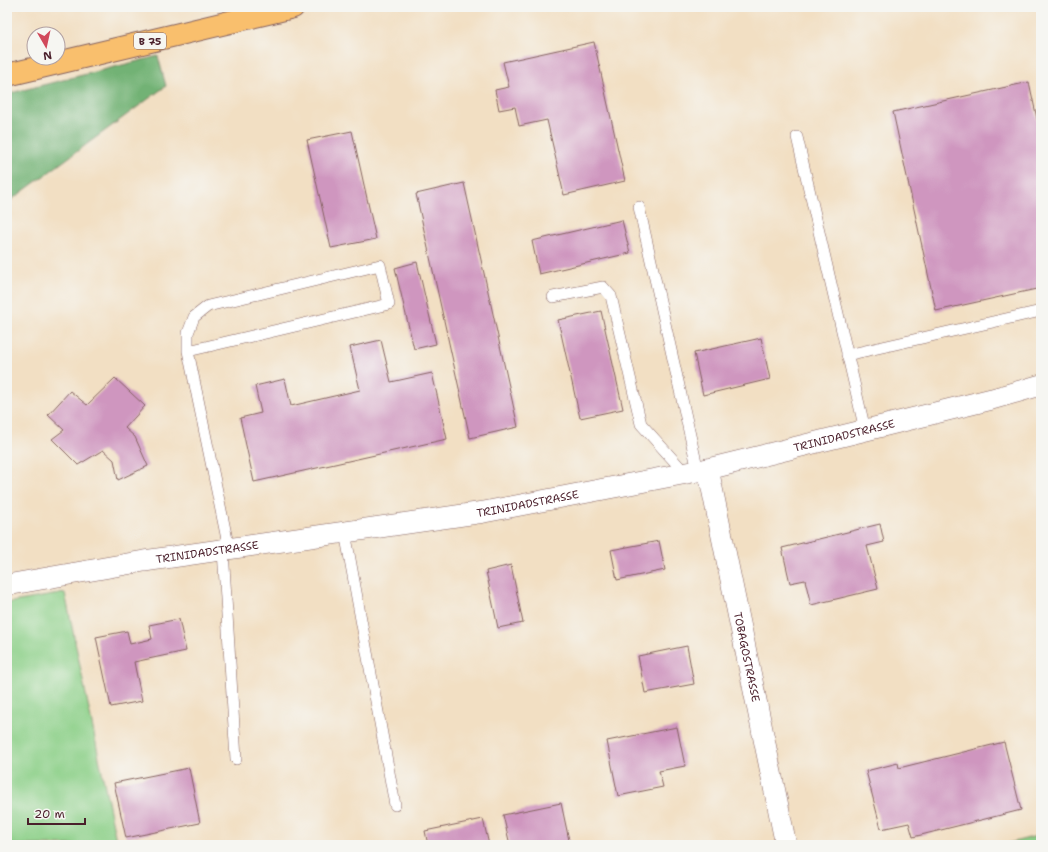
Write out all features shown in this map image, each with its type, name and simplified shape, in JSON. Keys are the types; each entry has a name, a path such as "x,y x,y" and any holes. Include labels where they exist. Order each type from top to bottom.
{"main road":[{"name":"B 75","path":"7,75 293,7"}],"street":[{"name":"TRINIDADSTRASSE","path":"7,585 226,549 484,512 697,471 992,399 1041,385"},
{"name":"TOBAGOSTRASSE","path":"697,471 786,845"}],"lane":[{"path":"797,137 865,430"},
{"path":"639,207 697,471"},
{"path":"188,351 389,304 380,265 208,306 194,317 188,333 188,351 226,549 236,759"},
{"path":"553,297 603,287 610,296 641,424 697,471"},
{"path":"848,355 1041,311"},
{"path":"346,532 396,805"}],"green space":[{"path":"158,56 166,86 7,203 7,94"},
{"path":"65,593 117,845 7,845 7,603"},
{"path":"1041,835 1041,845 1002,845"}],"building":[{"path":"594,42 625,181 564,195 547,120 519,126 515,107 499,110 495,90 509,87 503,62"},
{"path":"1029,82 1041,137 1041,288 936,311 893,112"},
{"path":"352,131 376,239 331,248 307,140"},
{"path":"464,183 518,427 470,438 416,194"},
{"path":"622,220 630,253 539,274 532,241"},
{"path":"417,262 436,344 414,349 395,268"},
{"path":"601,311 623,409 580,418 558,320"},
{"path":"761,338 770,379 703,395 694,353"},
{"path":"381,340 391,382 432,373 447,439 254,482 240,418 261,413 255,386 285,379 291,406 360,390 350,347"},
{"path":"115,378 145,406 125,428 135,437 148,466 118,480 114,460 103,450 78,465 52,439 64,430 48,415 70,391 87,405"},
{"path":"880,524 884,542 867,546 878,589 811,605 805,580 790,583 782,548"},
{"path":"659,541 665,570 617,580 611,550"},
{"path":"511,565 523,623 498,628 486,571"},
{"path":"179,619 186,651 134,662 142,701 111,707 96,637 127,631 130,644 152,639 149,625"},
{"path":"687,646 694,684 645,693 638,656"},
{"path":"677,727 685,766 659,771 663,787 618,796 607,741"},
{"path":"1004,742 1021,810 913,837 909,823 881,829 866,771 898,763 899,768"},
{"path":"189,768 200,823 126,838 114,783"},
{"path":"561,803 570,845 510,845 503,815"},
{"path":"483,819 489,845 428,845 425,831"}]}
